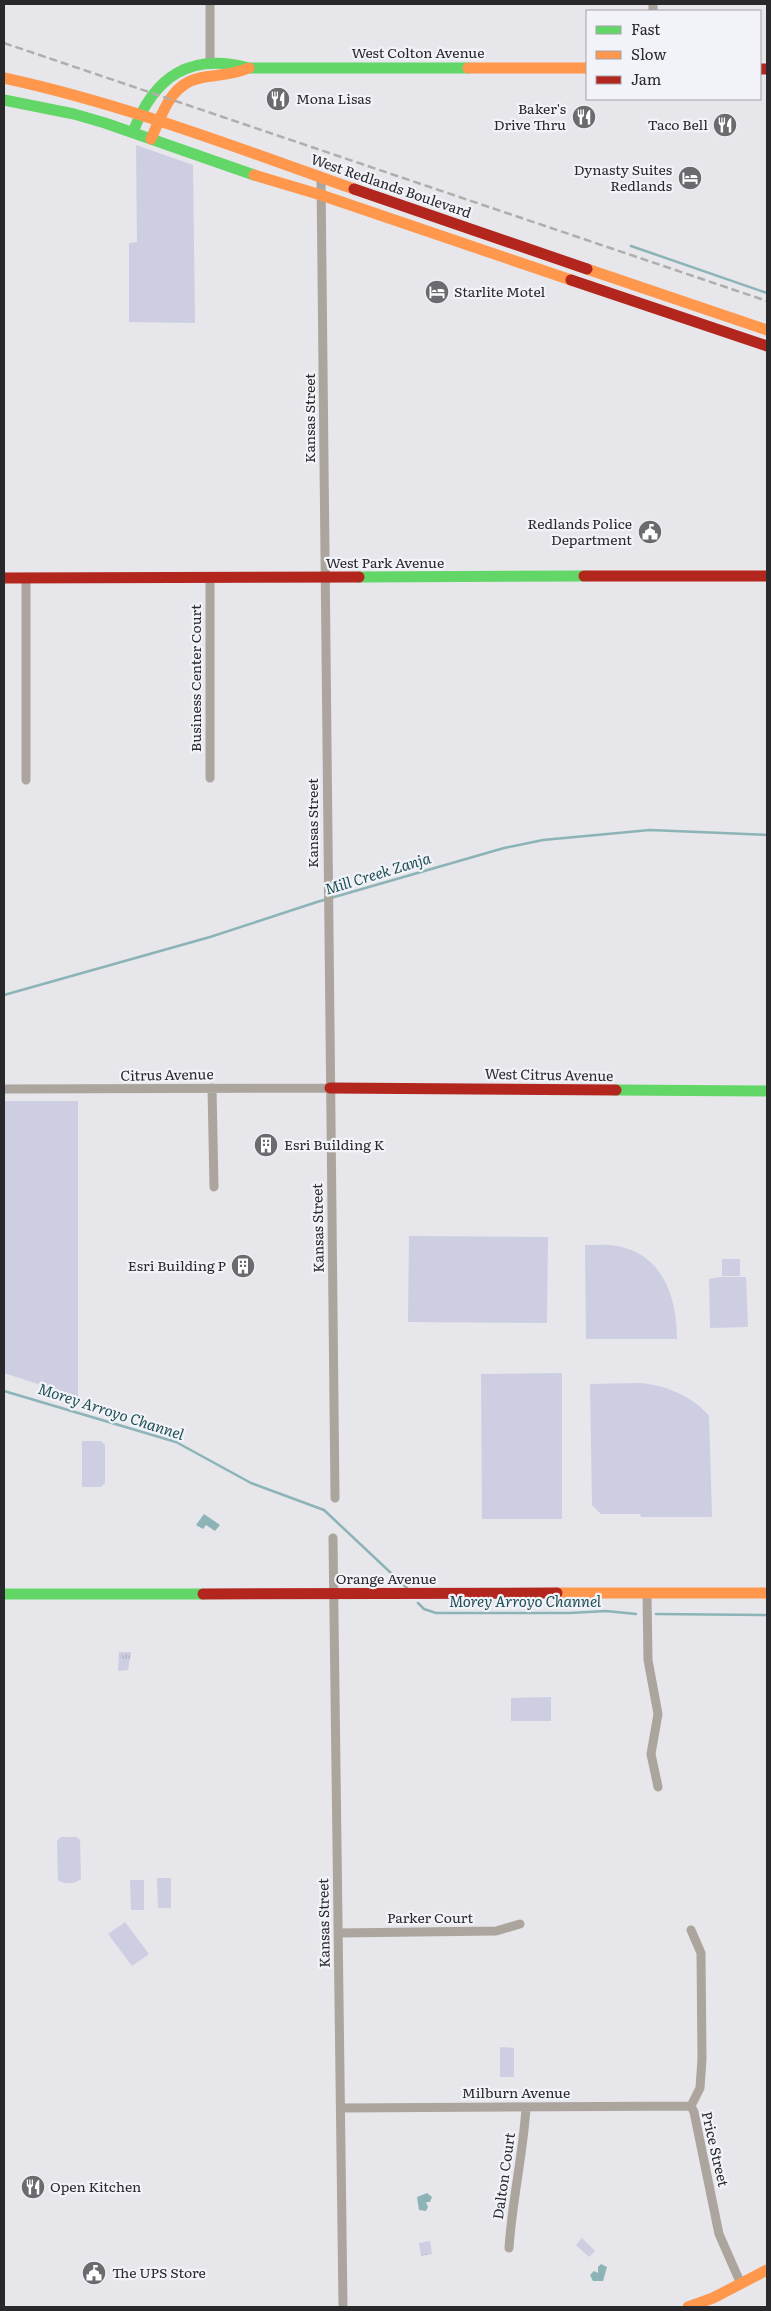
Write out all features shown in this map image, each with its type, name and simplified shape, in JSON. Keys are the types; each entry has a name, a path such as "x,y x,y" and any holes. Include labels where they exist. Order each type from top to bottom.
{"main road":[{"name":"West Colton Avenue","path":"133,132 152,94 165,80 185,69 210,62 230,62 249,68 586,68"},
{"name":"West Colton Avenue","path":"151,139 169,99 177,89 188,82 205,77 232,75 249,68"},
{"name":"West Redlands Boulevard","path":"4,78 62,91 141,114 321,178 767,330"},
{"path":"4,100 74,114 133,132 256,176 322,195 767,346"},
{"name":"West Park Avenue","path":"4,578 210,579 767,576"},
{"name":"West Citrus Avenue","path":"330,1088 767,1091"},
{"name":"Orange Avenue","path":"4,1594 767,1593"},
{"path":"688,2307 741,2284 767,2270"}],"street":[{"path":"210,4 210,62"},
{"name":"Kansas Street","path":"321,178 334,1498"},
{"path":"26,578 26,780"},
{"name":"Business Center Court","path":"210,579 210,778"},
{"path":"212,1088 214,1187"},
{"name":"Citrus Avenue","path":"4,1089 330,1088"},
{"name":"Kansas Street","path":"333,1538 343,2307"},
{"path":"647,1594 648,1660 658,1714 651,1754 658,1787"},
{"name":"Parker Court","path":"338,1933 496,1931 520,1924"},
{"name":"Price Street","path":"691,1930 701,1953 702,2068 700,2088 690,2106 694,2112 719,2234 741,2284"},
{"name":"Milburn Avenue","path":"341,2108 690,2106"},
{"name":"Dalton Court","path":"509,2248 511,2214 524,2140 526,2108"}],"green space":[{"path":"136,145 193,165 195,323 129,322 129,243 137,242"},
{"path":"4,1101 78,1101 78,1397 4,1373"},
{"path":"409,1236 548,1237 547,1323 408,1322"},
{"path":"585,1245 613,1245 633,1251 646,1258 656,1268 670,1294 674,1308 677,1339 586,1339"},
{"path":"722,1259 740,1259 740,1276 722,1276"},
{"path":"746,1277 748,1327 710,1328 709,1279"},
{"path":"562,1373 562,1519 482,1519 481,1374"},
{"path":"638,1383 677,1392 695,1403 709,1416 712,1517 641,1517 640,1514 601,1514 592,1505 590,1384"},
{"path":"82,1441 101,1441 105,1445 105,1483 101,1487 82,1487"},
{"path":"119,1652 131,1652 128,1670 118,1671"},
{"path":"551,1697 551,1721 511,1721 511,1698"},
{"path":"61,1837 76,1837 80,1840 81,1879 76,1882 66,1883 58,1880 57,1841"},
{"path":"157,1878 171,1878 171,1908 158,1908"},
{"path":"130,1880 144,1880 144,1910 131,1910"},
{"path":"125,1922 149,1954 132,1966 108,1934"},
{"path":"500,2047 514,2048 514,2077 500,2077"},
{"path":"582,2238 595,2251 589,2257 576,2245"},
{"path":"430,2241 432,2254 421,2256 419,2243"}],"shaded area":[{"path":"204,1514 220,1525 215,1531 206,1525 203,1529 196,1525"},
{"path":"427,2193 432,2197 430,2202 426,2202 428,2207 426,2211 419,2210 417,2197"},
{"path":"601,2264 607,2267 603,2281 593,2281 590,2275 594,2271 598,2273 598,2267"}],"waterway":[{"path":"631,246 767,293"},
{"name":"Mill Creek Zanja","path":"4,995 210,937 317,902 504,848 543,840 650,830 767,835"},
{"name":"Morey Arroyo Channel","path":"4,1391 176,1442 251,1483 324,1510 408,1589"},
{"name":"Morey Arroyo Channel","path":"418,1603 424,1609 436,1613 570,1613 606,1611 636,1614"},
{"name":"Morey Arroyo Channel","path":"656,1614 767,1615"}],"railway":[{"path":"4,43 767,301"}],"traffic: fast":[{"path":"133,132 142,113 163,83 176,73 191,67 209,64 228,64 249,68 468,68"},
{"path":"4,100 74,114 105,123 254,175"},
{"path":"359,577 584,576"},
{"path":"616,1090 767,1091"},
{"path":"4,1594 203,1594"}],"traffic: slow":[{"path":"151,139 168,102 181,87 190,81 200,78 230,74 249,68"},
{"path":"468,68 586,68"},
{"path":"4,78 137,114 354,189"},
{"path":"254,175 321,195 571,280"},
{"path":"587,269 767,330"},
{"path":"557,1593 767,1593"},
{"path":"688,2307 713,2298 767,2270"}],"traffic: jam":[{"path":"761,69 767,69"},
{"path":"354,189 587,269"},
{"path":"571,280 767,346"},
{"path":"584,576 767,576"},
{"path":"4,578 359,577"},
{"path":"330,1088 616,1090"},
{"path":"203,1594 557,1593"}],"place":[{"name":"Mona Lisas","path":"278,99"},
{"name":"Baker's Drive Thru","path":"584,117"},
{"name":"Taco Bell","path":"725,125"},
{"name":"Dynasty Suites Redlands","path":"690,178"},
{"name":"Starlite Motel","path":"437,292"},
{"name":"Redlands Police Department","path":"650,532"},
{"name":"Esri Building K","path":"266,1145"},
{"name":"Esri Building P","path":"243,1266"},
{"name":"Open Kitchen","path":"33,2187"},
{"name":"The UPS Store","path":"94,2273"}]}
